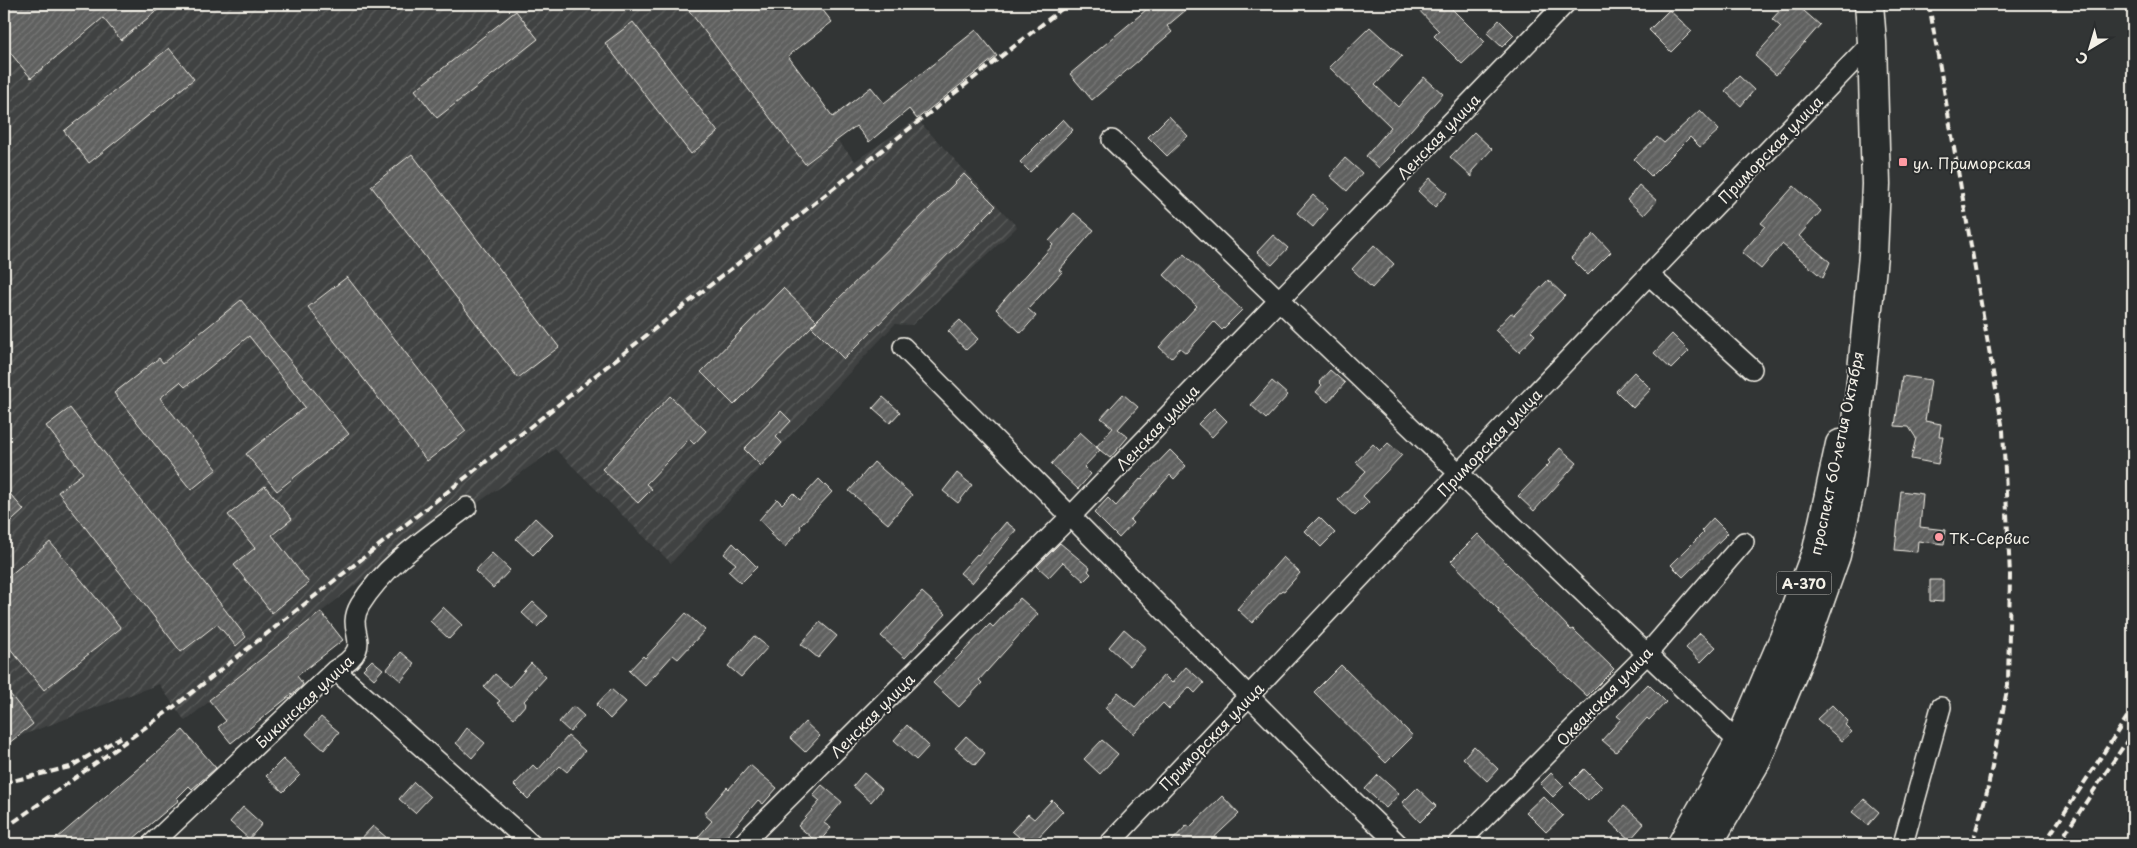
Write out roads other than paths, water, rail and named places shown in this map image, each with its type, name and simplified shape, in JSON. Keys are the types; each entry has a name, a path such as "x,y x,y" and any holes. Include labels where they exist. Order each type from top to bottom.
{"highway":[{"name":"проспект 60-летия Октября","path":"1708,844 1748,751 1784,638 1817,550 1868,302 1876,184 1872,42 1869,4"},
{"name":"проспект 60-летия Октября","path":"1682,844 1748,751"}],"street":[{"name":"Ленская улица","path":"742,844 1071,516 1278,300 1474,100 1564,4"},
{"name":"Приморская улица","path":"1109,844 1458,473 1872,42"},
{"path":"1112,140 1748,751"},
{"path":"1650,275 1752,369"},
{"path":"903,347 1249,697 1398,844"},
{"name":"Бикинская улица","path":"152,844 336,670 349,662 358,650 358,635 354,620 360,606 373,587 390,567 467,506"},
{"name":"Океанская улица","path":"1458,844 1647,654 1744,542"},
{"path":"336,670 531,844"},
{"path":"1903,844 1940,706"}],"railway":[{"path":"4,829 171,709 1068,4"},
{"path":"1929,4 2003,430 2010,575 2008,685 1987,792 1972,844"},
{"path":"2044,844 2133,708"},
{"path":"2058,844 2133,732"},
{"path":"4,783 70,767 121,737"}],"place":[{"name":"ул. Приморская","path":"1903,162"},
{"name":"ТК-Сервис","path":"1939,537"}]}
